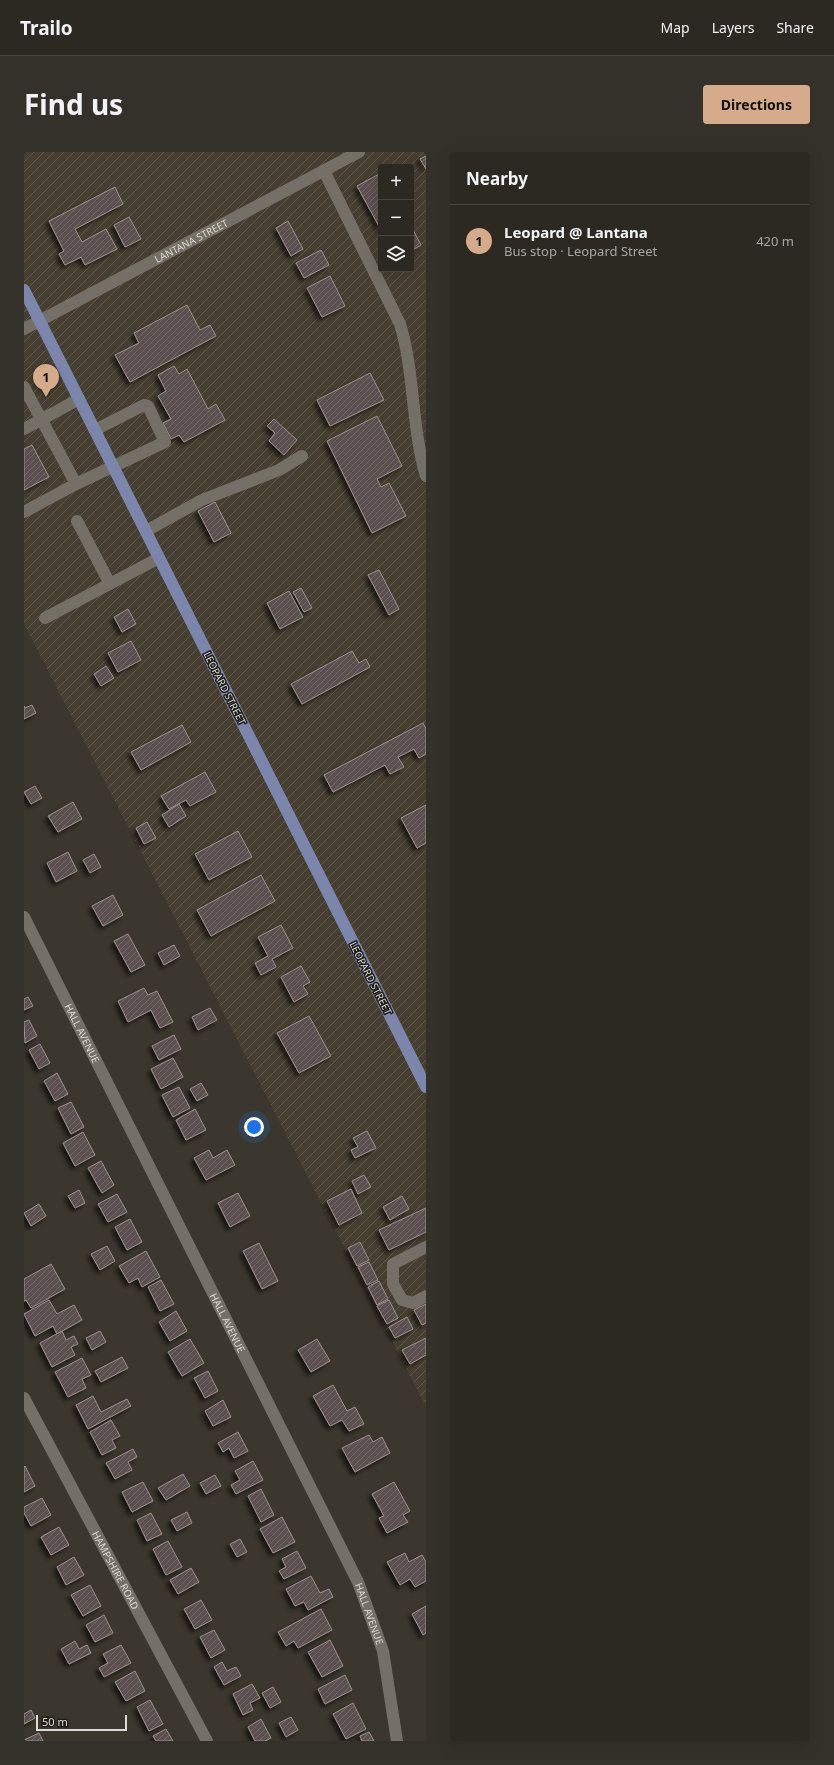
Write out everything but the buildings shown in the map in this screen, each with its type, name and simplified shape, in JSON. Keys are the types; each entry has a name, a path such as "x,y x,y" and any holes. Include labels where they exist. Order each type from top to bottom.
{"main road":[{"name":"LEOPARD STREET","path":"24,290 426,1087"}],"street":[{"name":"LANTANA STREET","path":"24,329 358,152"},
{"path":"324,171 400,324 408,349 419,452 426,476"},
{"path":"24,387 76,484"},
{"path":"24,430 79,399"},
{"path":"24,512 76,484 165,442 165,438 148,406 144,405 94,430"},
{"path":"146,531 202,500 279,470 302,456"},
{"path":"77,521 110,584"},
{"path":"45,618 159,558"},
{"name":"HALL AVENUE","path":"24,917 358,1582 383,1651 397,1741"},
{"path":"426,1247 392,1264 393,1284 402,1300 413,1303 426,1296"},
{"name":"HAMPSHIRE ROAD","path":"24,1398 207,1741"}],"shaded area":[{"path":"24,152 426,152 426,1407 24,624"}],"place":[{"name":"Leopard @ Lantana","path":"46,397"}]}
